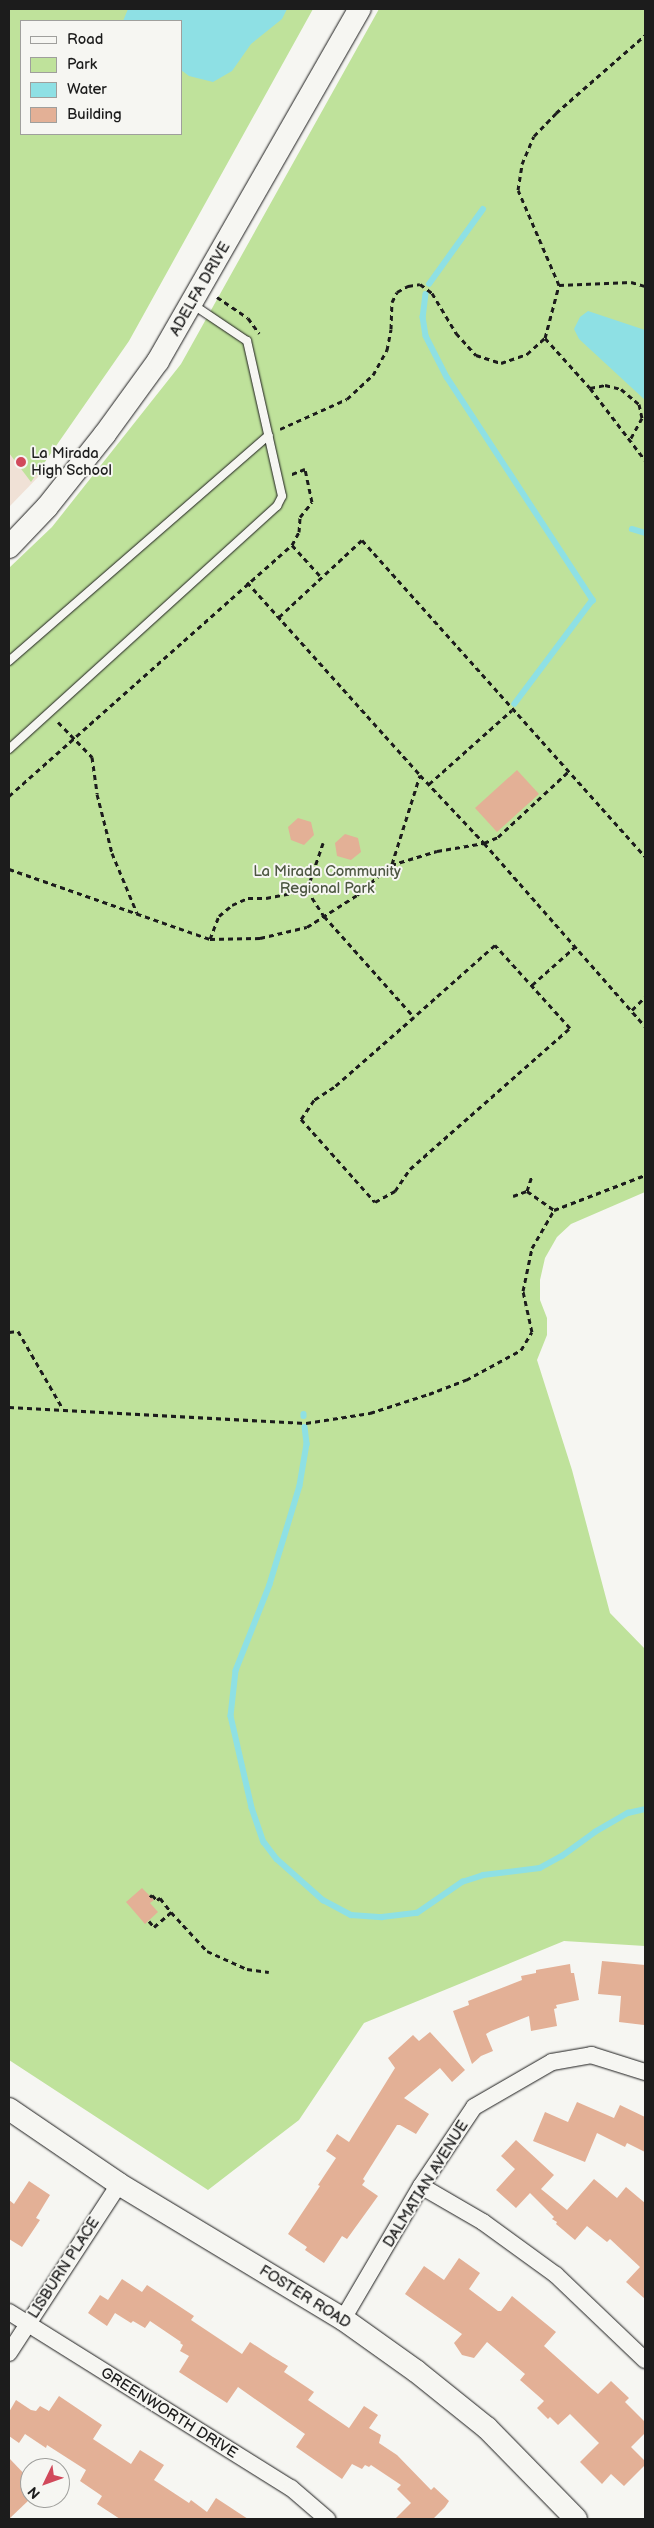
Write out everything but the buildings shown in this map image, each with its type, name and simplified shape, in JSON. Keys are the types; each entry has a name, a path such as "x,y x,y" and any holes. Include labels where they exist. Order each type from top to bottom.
{"street":[{"name":"ADELFA DRIVE","path":"9,547 47,507 105,434 158,361 360,9"},
{"name":"DALMATIAN AVENUE","path":"343,2319 421,2186 474,2107 552,2062 591,2055 645,2072"},
{"name":"FOSTER ROAD","path":"9,2109 119,2184 343,2319 416,2371 487,2428 576,2519"},
{"name":"LISBURN PLACE","path":"9,2353 119,2184"},
{"path":"421,2186 484,2222 556,2275 645,2360"},
{"name":"GREENWORTH DRIVE","path":"9,2312 291,2488 327,2519"}],"lane":[{"path":"9,749 277,506 282,496 247,341 196,296"},
{"path":"9,661 269,435"}],"path":[{"path":"280,428 347,399 373,375 387,350 391,329 392,302 397,292 408,286 420,284 432,293 456,333 476,355 501,363 527,354 545,338 559,285 518,190 522,164 534,136 556,113 645,35"},
{"path":"559,285 630,282 645,286"},
{"path":"196,296 248,318 258,331 260,341"},
{"path":"545,338 590,388 645,460"},
{"path":"590,388 604,385 621,389 639,404 642,418 630,440"},
{"path":"278,419 282,438"},
{"path":"9,796 248,582 292,545 299,532 300,517 312,502 305,470 288,475 287,466"},
{"path":"279,616 362,540 512,710 570,771 645,856"},
{"path":"292,545 321,577"},
{"path":"248,582 420,775 484,842 645,1026"},
{"path":"429,784 512,710"},
{"path":"49,712 92,757 97,794 112,853 137,913"},
{"path":"9,869 210,939 260,938 307,927 357,895 391,865 437,851 484,842 498,837 570,771"},
{"path":"391,865 420,775"},
{"path":"307,890 323,843"},
{"path":"210,939 219,916 232,905 248,898 266,898 307,890"},
{"path":"307,890 324,916 414,1017"},
{"path":"495,945 570,1028 410,1170 395,1191 375,1202 300,1119 314,1100 334,1087 414,1017 495,945"},
{"path":"532,986 575,947"},
{"path":"632,1010 645,997"},
{"path":"9,1407 306,1423 370,1413 466,1380 521,1350 532,1332 523,1291 532,1248 554,1210 645,1175"},
{"path":"527,1192 532,1176"},
{"path":"527,1192 554,1210"},
{"path":"514,1196 527,1192"},
{"path":"9,1332 18,1331 64,1410"},
{"path":"150,1897 152,1895 157,1900 160,1898 170,1912 207,1951 247,1969 269,1972"},
{"path":"148,1920 154,1927 170,1912"}],"shaded area":[{"name":"La Mirada High School","path":"9,433 42,473 9,507"}],"green space":[{"path":"9,9 313,9 129,341 31,482 9,453"},
{"name":"La Mirada Community Regional Park","path":"379,9 645,9 645,1192 571,1224 557,1237 545,1258 540,1280 540,1300 547,1318 547,1335 537,1360 572,1470 610,1613 645,1649 645,1946 564,1941 364,2023 299,2120 208,2190 9,2060 9,568 52,527 181,364"}],"water":[{"path":"128,9 287,9 282,19 251,44 232,71 213,82 189,76 182,71 182,20 123,20"},
{"path":"588,311 645,330 645,400 579,339 574,329 580,317"}],"waterway":[{"path":"429,284 483,209"},
{"path":"426,294 423,317 426,336 447,377 593,600 515,704"},
{"path":"632,529 645,533"},
{"path":"305,1427 307,1444 300,1486 270,1585 236,1671 231,1716 252,1808 264,1842 277,1859 323,1900 351,1915 382,1917 417,1913 462,1882 483,1875 540,1868 628,1813 645,1809"}],"place":[{"name":"La Mirada High School","path":"21,462"}]}
